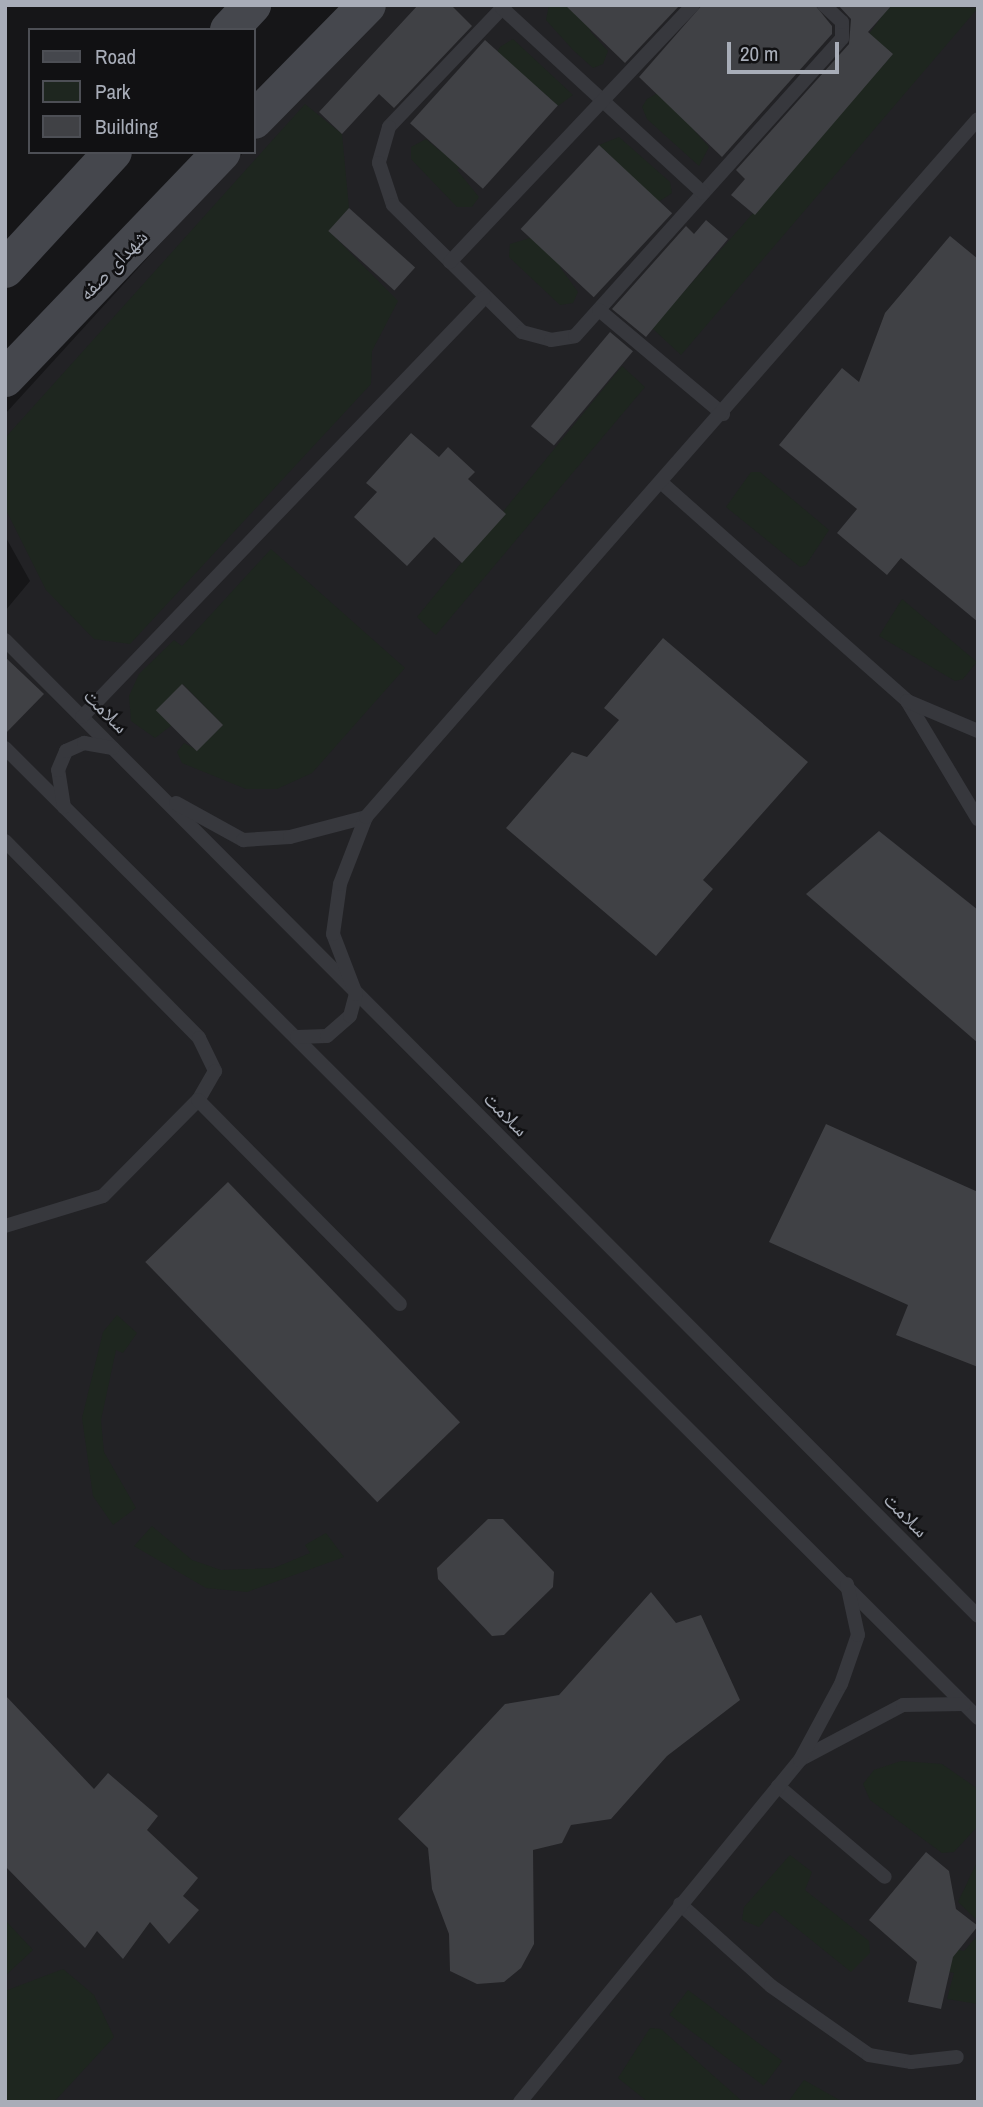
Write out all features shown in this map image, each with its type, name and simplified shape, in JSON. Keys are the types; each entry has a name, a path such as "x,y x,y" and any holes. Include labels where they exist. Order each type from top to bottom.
{"main road":[{"path":"231,28 252,5"},
{"path":"256,118 367,5"},
{"path":"5,268 111,154"},
{"name":"شهدای صفه","path":"5,378 220,154"}],"lane":[{"path":"450,262 693,5"},
{"path":"703,193 503,7 389,127 379,163 393,205 484,298 522,332 551,340 575,336 842,38 842,22 824,5"},
{"path":"298,1037 320,1038 340,1028 356,994 332,934 340,884 366,817 663,484 978,119"},
{"path":"82,717 484,298"},
{"path":"599,310 723,414"},
{"path":"663,484 907,701 978,819"},
{"name":"سلامت","path":"5,640 978,1616"},
{"path":"907,701 978,731"},
{"path":"64,807 58,770 66,751 84,743 113,748"},
{"path":"5,748 847,1584 978,1718"},
{"path":"161,796 243,839 290,837 366,817"},
{"path":"5,841 213,1057 215,1071 198,1100 103,1196 5,1226"},
{"path":"198,1100 400,1304"},
{"path":"520,2102 800,1760 841,1684 858,1635 847,1584"},
{"path":"800,1760 903,1705 964,1704"},
{"path":"778,1786 885,1877"},
{"path":"680,1904 780,1993 869,2055 912,2062 957,2057"}],"shaded area":[{"path":"381,5 978,5 978,2102 5,2102 5,611 30,581 5,536 5,414 242,154 256,154 256,140"}],"green space":[{"path":"549,5 565,5 575,14 583,5 615,5 590,31 608,51 603,64 593,68 573,50 546,20"},
{"path":"890,5 978,8 681,355 652,328 893,54 869,34"},
{"path":"790,21 692,128 709,147 699,166 647,119 642,107 647,99"},
{"path":"513,39 573,95 558,106 536,86 457,170 479,197 472,207 457,207 411,159 411,147 426,139 440,151 500,47"},
{"path":"305,104 342,134 349,208 329,231 398,301 372,351 371,384 130,644 94,639 46,590 5,508 5,438"},
{"path":"619,137 670,182 672,193 560,267 578,292 573,303 560,305 509,257 510,244 530,238 620,165 599,145"},
{"path":"622,366 645,387 436,635 417,617"},
{"path":"751,472 760,472 829,530 806,565 800,567 726,507"},
{"path":"271,549 405,668 312,773 277,789 246,789 182,763 177,752 184,743 197,750 223,725 183,684 172,725 155,738 131,721 129,696 139,674 174,640 182,646"},
{"path":"902,599 977,662 963,679 955,681 879,636"},
{"path":"117,1315 137,1333 123,1353 116,1350 101,1420 104,1452 136,1508 113,1525 93,1496 82,1418 103,1332"},
{"path":"152,1526 192,1560 221,1570 274,1568 310,1553 305,1545 326,1533 344,1557 247,1592 206,1588 134,1546"},
{"path":"901,1761 942,1764 978,1789 978,1826 954,1852 942,1853 870,1800 863,1784 874,1770"},
{"path":"790,1855 812,1872 805,1890 869,1941 870,1953 851,1972 774,1910 759,1927 742,1920 744,1907"},
{"path":"978,1860 978,1921 958,1902"},
{"path":"5,1920 33,1950 5,1976"},
{"path":"978,1935 978,2004 947,1999 954,1973 918,1965 950,1948 964,1951"},
{"path":"63,1969 94,1995 114,2037 54,2102 5,2102 5,1991"},
{"path":"688,1990 782,2061 764,2086 669,2015"},
{"path":"650,2028 661,2029 743,2102 648,2102 618,2078"},
{"path":"804,2080 843,2102 788,2102"}],"building":[{"path":"418,5 451,5 472,26 394,108 379,94 342,134 319,112"},
{"path":"565,5 680,5 625,63"},
{"path":"702,5 815,5 832,26 832,34 722,157 639,77"},
{"path":"838,5 892,5 868,32 893,54 755,215 731,195 745,179 736,170 849,44 851,19"},
{"path":"485,40 558,106 483,189 410,123"},
{"path":"599,145 672,213 594,297 521,229"},
{"path":"349,208 415,268 394,291 328,231"},
{"path":"706,220 728,239 646,337 612,309 686,226 694,234"},
{"path":"950,236 978,259 978,622 901,558 887,575 837,533 857,509 779,445 842,368 859,382 885,313"},
{"path":"610,332 633,351 554,446 531,426"},
{"path":"411,433 439,457 448,447 475,472 468,479 506,514 462,563 434,537 407,566 354,517 377,492 366,483"},
{"path":"663,638 808,762 703,880 713,889 656,956 506,828 572,752 587,757 619,720 604,708"},
{"path":"5,657 44,694 5,734"},
{"path":"182,684 223,725 197,751 156,710"},
{"path":"879,831 978,910 978,1043 806,894"},
{"path":"826,1124 978,1192 978,1367 896,1335 908,1305 769,1242"},
{"path":"228,1182 460,1422 377,1502 145,1262"},
{"path":"488,1519 503,1519 554,1572 553,1587 504,1635 492,1636 438,1579 437,1568"},
{"path":"651,1592 676,1623 701,1615 740,1700 667,1756 611,1819 571,1825 562,1843 533,1850 534,1944 521,1968 504,1982 477,1984 450,1971 449,1934 432,1889 428,1848 398,1819 505,1704 559,1695"},
{"path":"5,1695 94,1789 108,1773 158,1816 147,1830 198,1878 183,1896 199,1910 169,1944 150,1922 123,1959 97,1931 85,1948 5,1866"},
{"path":"926,1852 949,1871 956,1909 978,1926 953,1957 941,2009 908,2002 917,1962 869,1920"}]}
